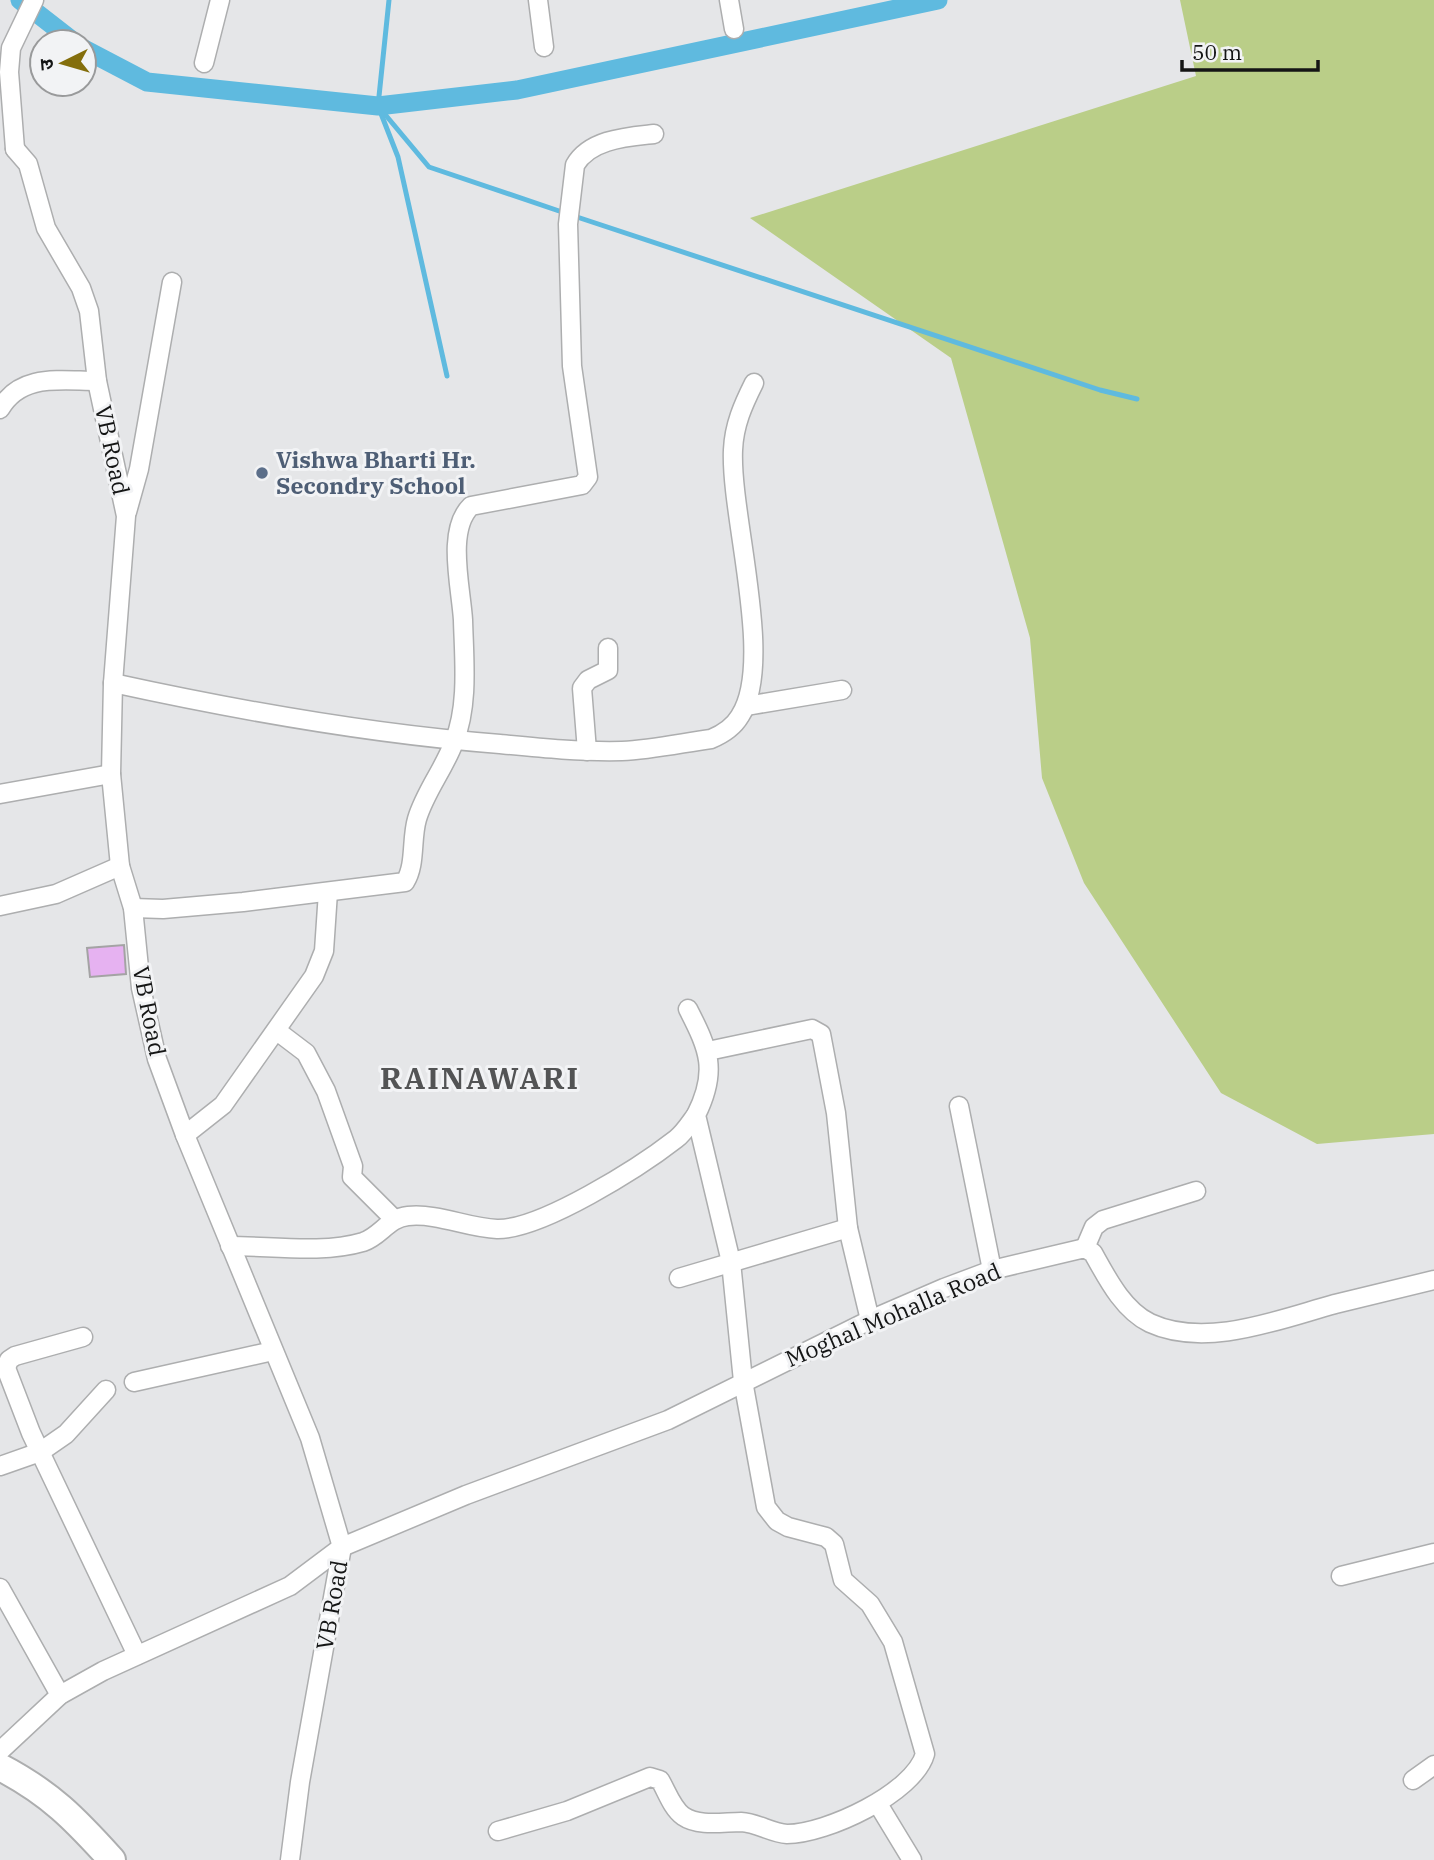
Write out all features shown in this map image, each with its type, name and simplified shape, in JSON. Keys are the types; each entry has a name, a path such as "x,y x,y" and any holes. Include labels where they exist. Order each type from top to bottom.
{"main road":[{"path":"0,1767 28,1782 66,1809 112,1860"}],"street":[{"path":"7,150 11,48 34,0"},
{"path":"204,63 220,0"},
{"path":"538,0 544,47"},
{"path":"729,0 734,29"},
{"path":"133,908 163,909 405,882 410,874 414,832 419,814 455,741 462,716 464,677 457,535 462,514 471,506 582,485 588,477 572,366 568,224 575,165 587,151 622,137 654,134"},
{"name":"VB Road","path":"7,150 28,164 54,246 81,288 93,331 97,382 126,516 113,683 111,774 120,866 133,908 141,988 157,1059 185,1135 310,1438 342,1547 300,1782 290,1860"},
{"path":"126,516 139,469 172,282"},
{"path":"0,410 9,396 26,383 97,382"},
{"path":"113,683 280,717 455,741 587,751 625,751 711,739 729,730 746,706 753,640 733,451 737,421 754,383"},
{"path":"587,751 582,688 588,680 608,670 608,648"},
{"path":"746,706 842,690"},
{"path":"0,794 111,774"},
{"path":"0,906 56,894 120,866"},
{"path":"185,1135 223,1105 314,976 324,951 328,892"},
{"path":"230,1246 324,1247 357,1243 370,1238 394,1219 409,1216 449,1219 496,1229 527,1223 566,1207 678,1138 696,1115 706,1095 708,1051 688,1009"},
{"path":"708,1051 812,1029 821,1034 836,1113 848,1227 870,1320"},
{"path":"277,1031 306,1053 326,1091 353,1166 352,1177 394,1219"},
{"path":"959,1106 992,1270"},
{"path":"498,1831 567,1811 650,1777 660,1780 677,1811 689,1819 754,1824 777,1833 800,1833 878,1804 914,1773 925,1754 893,1642 870,1604 843,1580 831,1539 788,1527 777,1521 766,1507 743,1381 730,1262 696,1115"},
{"path":"1196,1191 1103,1220 1094,1227 1085,1248 1093,1253 1125,1304 1151,1323 1193,1332 1256,1325 1434,1280"},
{"path":"678,1278 848,1227"},
{"name":"Moghal Mohalla Road","path":"0,1751 60,1695 137,1655 290,1586 342,1547 466,1495 668,1420 870,1320 992,1270 1085,1248"},
{"path":"83,1337 9,1360 8,1377 40,1452 137,1655"},
{"path":"134,1382 273,1351"},
{"path":"0,1466 40,1452 66,1434 106,1390"},
{"path":"1341,1576 1434,1553"},
{"path":"0,1588 60,1695"},
{"path":"1413,1780 1434,1765"},
{"path":"878,1804 912,1860"}],"green space":[{"path":"1180,0 1434,0 1434,1134 1317,1144 1221,1093 1084,883 1042,778 1030,638 951,358 750,218 1196,76"}],"building":[{"path":"124,945 126,974 90,977 87,948"}],"waterway":[{"path":"20,0 56,28"},
{"path":"389,0 378,106 398,157 447,376"},
{"path":"98,56 147,82 378,106 517,90 938,0"},
{"path":"378,106 429,167 565,213"},
{"path":"574,216 1100,390 1137,399"}],"place":[{"name":"Vishwa Bharti Hr. Secondry School","path":"262,473"}],"district":[{"name":"RAINAWARI","path":"480,1079"}]}
